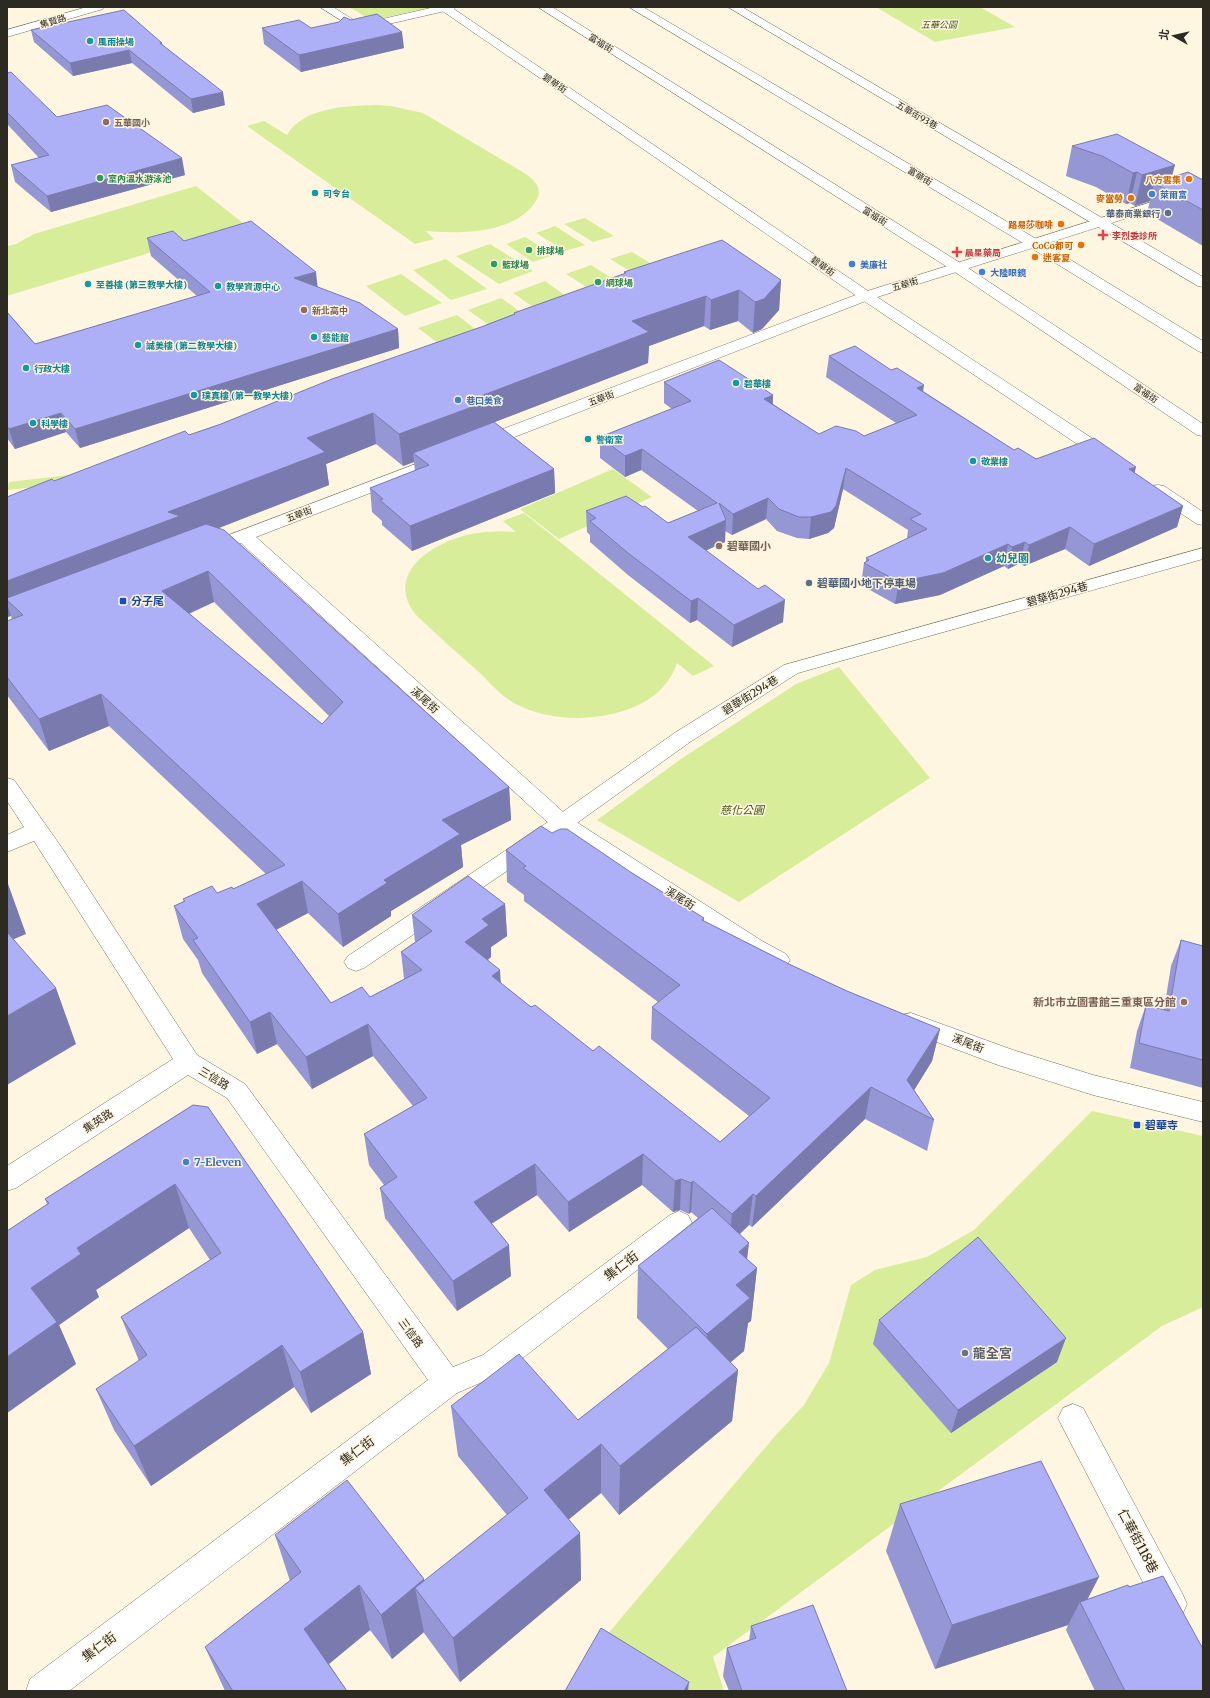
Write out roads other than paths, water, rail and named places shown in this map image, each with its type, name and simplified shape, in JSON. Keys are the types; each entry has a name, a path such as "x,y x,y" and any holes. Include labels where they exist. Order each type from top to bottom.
{"street":[{"name":"集賢路","path":"7,23 62,7"},
{"name":"集賢路","path":"7,34 99,7"},
{"path":"326,7 358,28 447,8"},
{"name":"富福街","path":"544,7 957,267 1203,431"},
{"name":"富華街","path":"635,7 1033,243 1203,348"},
{"name":"五華街93巷","path":"734,7 1203,283"},
{"name":"碧華街","path":"447,8 866,296 1124,467"},
{"name":"五華街","path":"468,449 866,296 1203,190"},
{"name":"五華街","path":"189,556 453,455"},
{"path":"1144,480 1203,520"},
{"name":"溪尾街","path":"244,536 562,823 754,946 794,968"},
{"name":"碧華街294巷","path":"356,962 562,823 683,736 791,670 1203,553"},
{"name":"三信路","path":"7,785 59,860 188,1062 236,1091 448,1382"},
{"path":"7,844 37,830"},
{"name":"溪尾街","path":"890,1014 1007,1058 1093,1085 1203,1112"},
{"name":"集英路","path":"7,1180 188,1062"},
{"name":"集仁街","path":"42,1691 448,1382 493,1364 679,1223"},
{"name":"仁華街118巷","path":"1073,1418 1184,1630"}],"place":[{"name":"風雨操場","path":"90,41"},
{"name":"五華國小","path":"106,122"},
{"name":"室內溫水游泳池","path":"100,178"},
{"name":"八方雲集","path":"1189,179"},
{"name":"司令台","path":"315,193"},
{"name":"萊爾富","path":"1152,194"},
{"name":"麥當勞","path":"1131,198"},
{"name":"華泰商業銀行","path":"1168,213"},
{"name":"路易莎咖啡","path":"1061,224"},
{"name":"李烈委診所","path":"1103,235"},
{"name":"CoCo都可","path":"1081,245"},
{"name":"排球場","path":"529,250"},
{"name":"晨星藥局","path":"957,252"},
{"name":"迷客夏","path":"1035,257"},
{"name":"籃球場","path":"494,264"},
{"name":"美廉社","path":"852,264"},
{"name":"大陸眼鏡","path":"982,272"},
{"name":"網球場","path":"598,282"},
{"name":"至善樓 (第三教學大樓)","path":"88,284"},
{"name":"教學資源中心","path":"218,286"},
{"name":"新北高中","path":"304,310"},
{"name":"藝能館","path":"314,337"},
{"name":"誠美樓 (第二教學大樓)","path":"138,345"},
{"name":"行政大樓","path":"26,368"},
{"name":"碧華樓","path":"736,383"},
{"name":"璞真樓 (第一教學大樓)","path":"194,395"},
{"name":"巷口美食","path":"458,400"},
{"name":"科學樓","path":"33,423"},
{"name":"警衛室","path":"588,439"},
{"name":"敬業樓","path":"973,461"},
{"name":"碧華國小","path":"719,546"},
{"name":"幼兒園","path":"988,558"},
{"name":"碧華國小地下停車場","path":"809,583"},
{"name":"分子尾","path":"123,601"},
{"name":"新北市立圖書館三重東區分館","path":"1184,1002"},
{"name":"碧華寺","path":"1137,1125"},
{"name":"7-Eleven","path":"186,1162"},
{"name":"龍全宮","path":"965,1353"}],"park label":[{"name":"五華公園","path":"939,24"},
{"name":"慈化公園","path":"742,810"}]}
